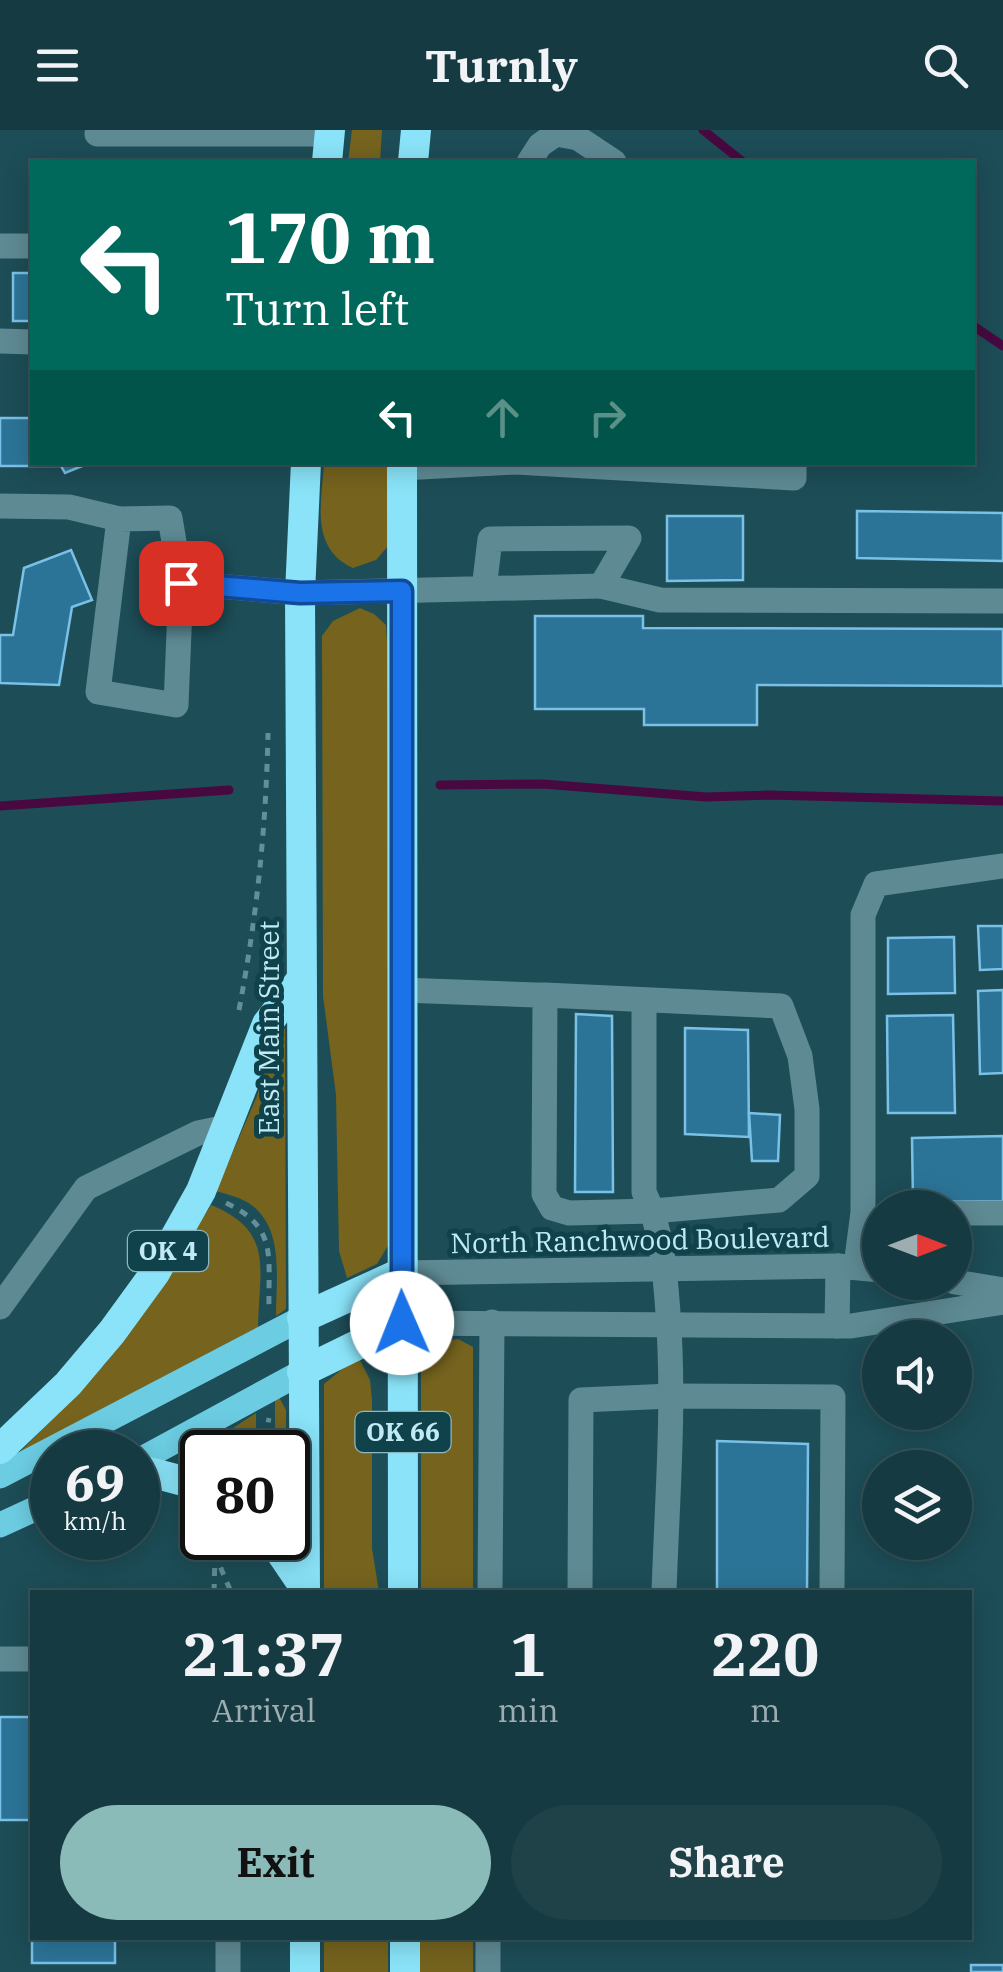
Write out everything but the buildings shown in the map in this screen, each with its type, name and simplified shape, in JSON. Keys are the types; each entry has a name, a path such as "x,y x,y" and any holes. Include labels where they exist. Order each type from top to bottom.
{"highway":[{"path":"414,160 416,130"},
{"name":"East Main Street","path":"305,1590 300,593 306,465"},
{"path":"302,1372 402,1323 402,465"},
{"name":"OK 4","path":"0,1449 68,1384 155,1272 201,1192 267,1024 301,980"},
{"path":"302,1318 401,1273"},
{"name":"OK 66","path":"402,1323 403,1590"},
{"path":"285,1560 305,1590"},
{"path":"305,1940 305,1972"},
{"path":"405,1940 405,1972"}],"main road":[{"path":"0,1476 302,1318"},
{"path":"160,1449 302,1372"},
{"path":"0,1525 30,1511"}],"street":[{"path":"96,134 329,142"},
{"path":"531,160 549,138 569,134 611,160"},
{"path":"0,246 30,246"},
{"path":"0,342 30,342"},
{"path":"640,465 794,478 794,465"},
{"path":"0,506 69,507 118,519 170,518 181,583 176,706 98,692 118,519"},
{"path":"484,589 490,539 629,538 602,586"},
{"path":"181,583 300,593 602,586 660,600 1003,601"},
{"path":"871,1190 864,915 876,884 1003,866"},
{"path":"402,990 545,995 781,1006 800,1056 807,1109 807,1176 779,1200 653,1211 558,1212 547,1204 544,1194 545,995"},
{"path":"644,1000 644,1192 653,1211 665,1269 669,1324 671,1396 664,1590"},
{"path":"0,1307 86,1188 198,1133 227,1127"},
{"path":"972,1213 1003,1213"},
{"path":"836,1326 858,1268"},
{"name":"North Ranchwood Boulevard","path":"401,1273 858,1268"},
{"path":"972,1285 1003,1290"},
{"path":"402,1323 851,1326 1003,1302"},
{"path":"490,1590 492,1322"},
{"path":"580,1590 582,1400 671,1396 833,1397 832,1590"},
{"path":"0,1659 30,1659"},
{"path":"228,1940 228,1972"},
{"path":"488,1940 488,1972"}],"path":[{"path":"237,1019 257,916 269,720"},
{"path":"201,1192 246,1212 262,1228 268,1250 269,1337"},
{"path":"266,1430 269,1392"},
{"path":"214,1590 215,1560"},
{"path":"218,1560 230,1590"}],"shaded area":[{"path":"352,130 382,130 380,160 348,160"},
{"path":"324,465 389,465 389,545 376,560 353,568 339,559 324,536"},
{"path":"360,608 386,625 387,642 389,1244 377,1264 347,1278 339,1251 336,1095 323,996 322,636 333,621"},
{"path":"278,1029 285,1029 286,1309 276,1316 276,1253 268,1224 247,1202 216,1191 257,1096"},
{"path":"211,1205 245,1227 259,1254 258,1327 63,1430 41,1430 106,1363 148,1306"},
{"path":"458,1339 473,1347 473,1590 421,1590 421,1366 445,1342"},
{"path":"358,1356 370,1380 372,1548 379,1590 324,1590 324,1384"},
{"path":"279,1397 286,1410 286,1430 275,1430 275,1400"},
{"path":"256,1413 256,1430 229,1430"},
{"path":"324,1940 388,1940 388,1972 324,1972"},
{"path":"420,1940 473,1940 473,1972 420,1972"}],"waterway":[{"path":"703,130 740,160"},
{"path":"975,327 1003,346"},
{"path":"440,785 543,784 706,797 1003,801"},
{"path":"0,806 229,790"}],"route":[{"path":"181,583 300,593 402,591 402,1323"}]}
